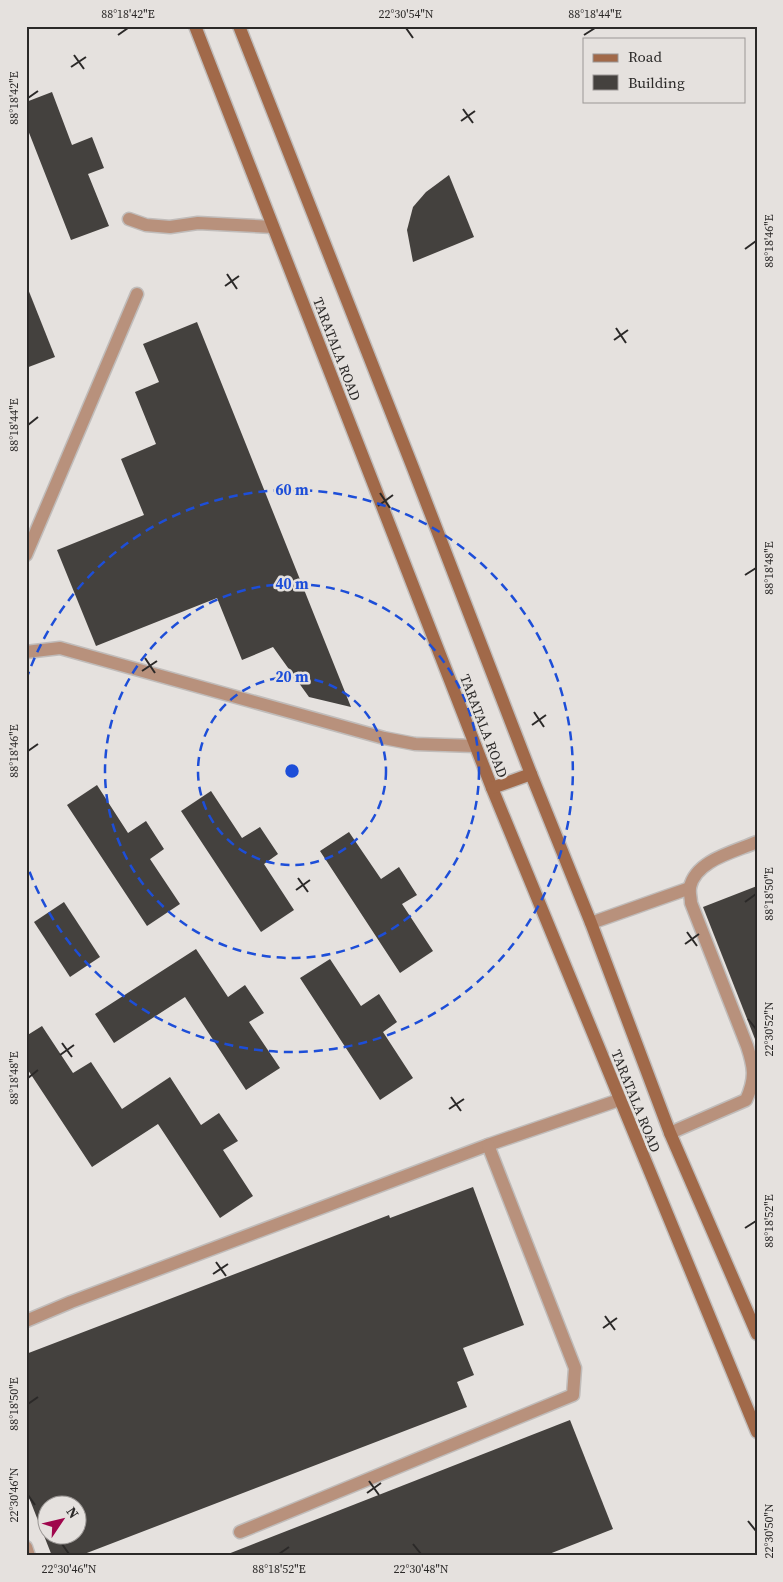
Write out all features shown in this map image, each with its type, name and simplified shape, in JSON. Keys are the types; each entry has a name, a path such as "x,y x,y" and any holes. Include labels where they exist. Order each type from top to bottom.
{"main road":[{"name":"TARATALA ROAD","path":"195,26 475,746 757,1432"},
{"path":"239,26 591,923 670,1133 757,1334"},
{"path":"492,788 531,774"}],"street":[{"path":"129,219 146,225 170,227 198,223 273,227"},
{"path":"26,555 137,294"},
{"path":"26,652 60,648 384,738 415,744 475,746"},
{"path":"670,1133 746,1100 754,1079 753,1064 748,1046 691,903 690,888 696,874 706,864 757,842"},
{"path":"591,923 690,888"},
{"path":"26,1321 71,1302 488,1144 619,1100"},
{"path":"240,1532 573,1395 575,1368 488,1144"},
{"path":"26,1547 30,1556"}],"building":[{"path":"52,92 72,145 92,137 104,168 88,174 109,226 71,240 26,125 26,102"},
{"path":"449,175 474,237 413,262 407,230 413,207 426,192"},
{"path":"26,289 28,289 55,357 26,368"},
{"path":"197,322 351,707 309,697 273,647 242,660 217,598 96,646 57,550 144,515 121,459 156,444 135,392 159,382 143,344"},
{"path":"97,785 128,833 146,821 164,849 150,859 180,904 147,926 67,805"},
{"path":"211,791 242,838 260,827 278,854 264,864 294,910 261,932 181,811"},
{"path":"349,832 381,879 399,867 417,895 402,904 433,951 400,973 320,851"},
{"path":"757,886 757,1038 755,1039 703,907"},
{"path":"64,902 100,957 70,977 34,922"},
{"path":"196,949 228,997 245,985 264,1013 249,1022 280,1068 246,1090 185,997 114,1043 95,1014"},
{"path":"330,959 361,1006 379,994 397,1022 383,1032 413,1078 380,1100 300,978"},
{"path":"42,1026 73,1073 91,1062 122,1109 170,1077 201,1125 219,1113 238,1141 223,1150 253,1196 220,1218 158,1124 92,1167 26,1067 26,1036"},
{"path":"473,1187 524,1325 463,1348 474,1375 457,1382 467,1407 79,1556 52,1556 47,1544 88,1544 88,1494 38,1494 38,1520 26,1490 26,1354 389,1215 390,1218"},
{"path":"570,1420 613,1529 544,1556 229,1556 228,1554"}]}
